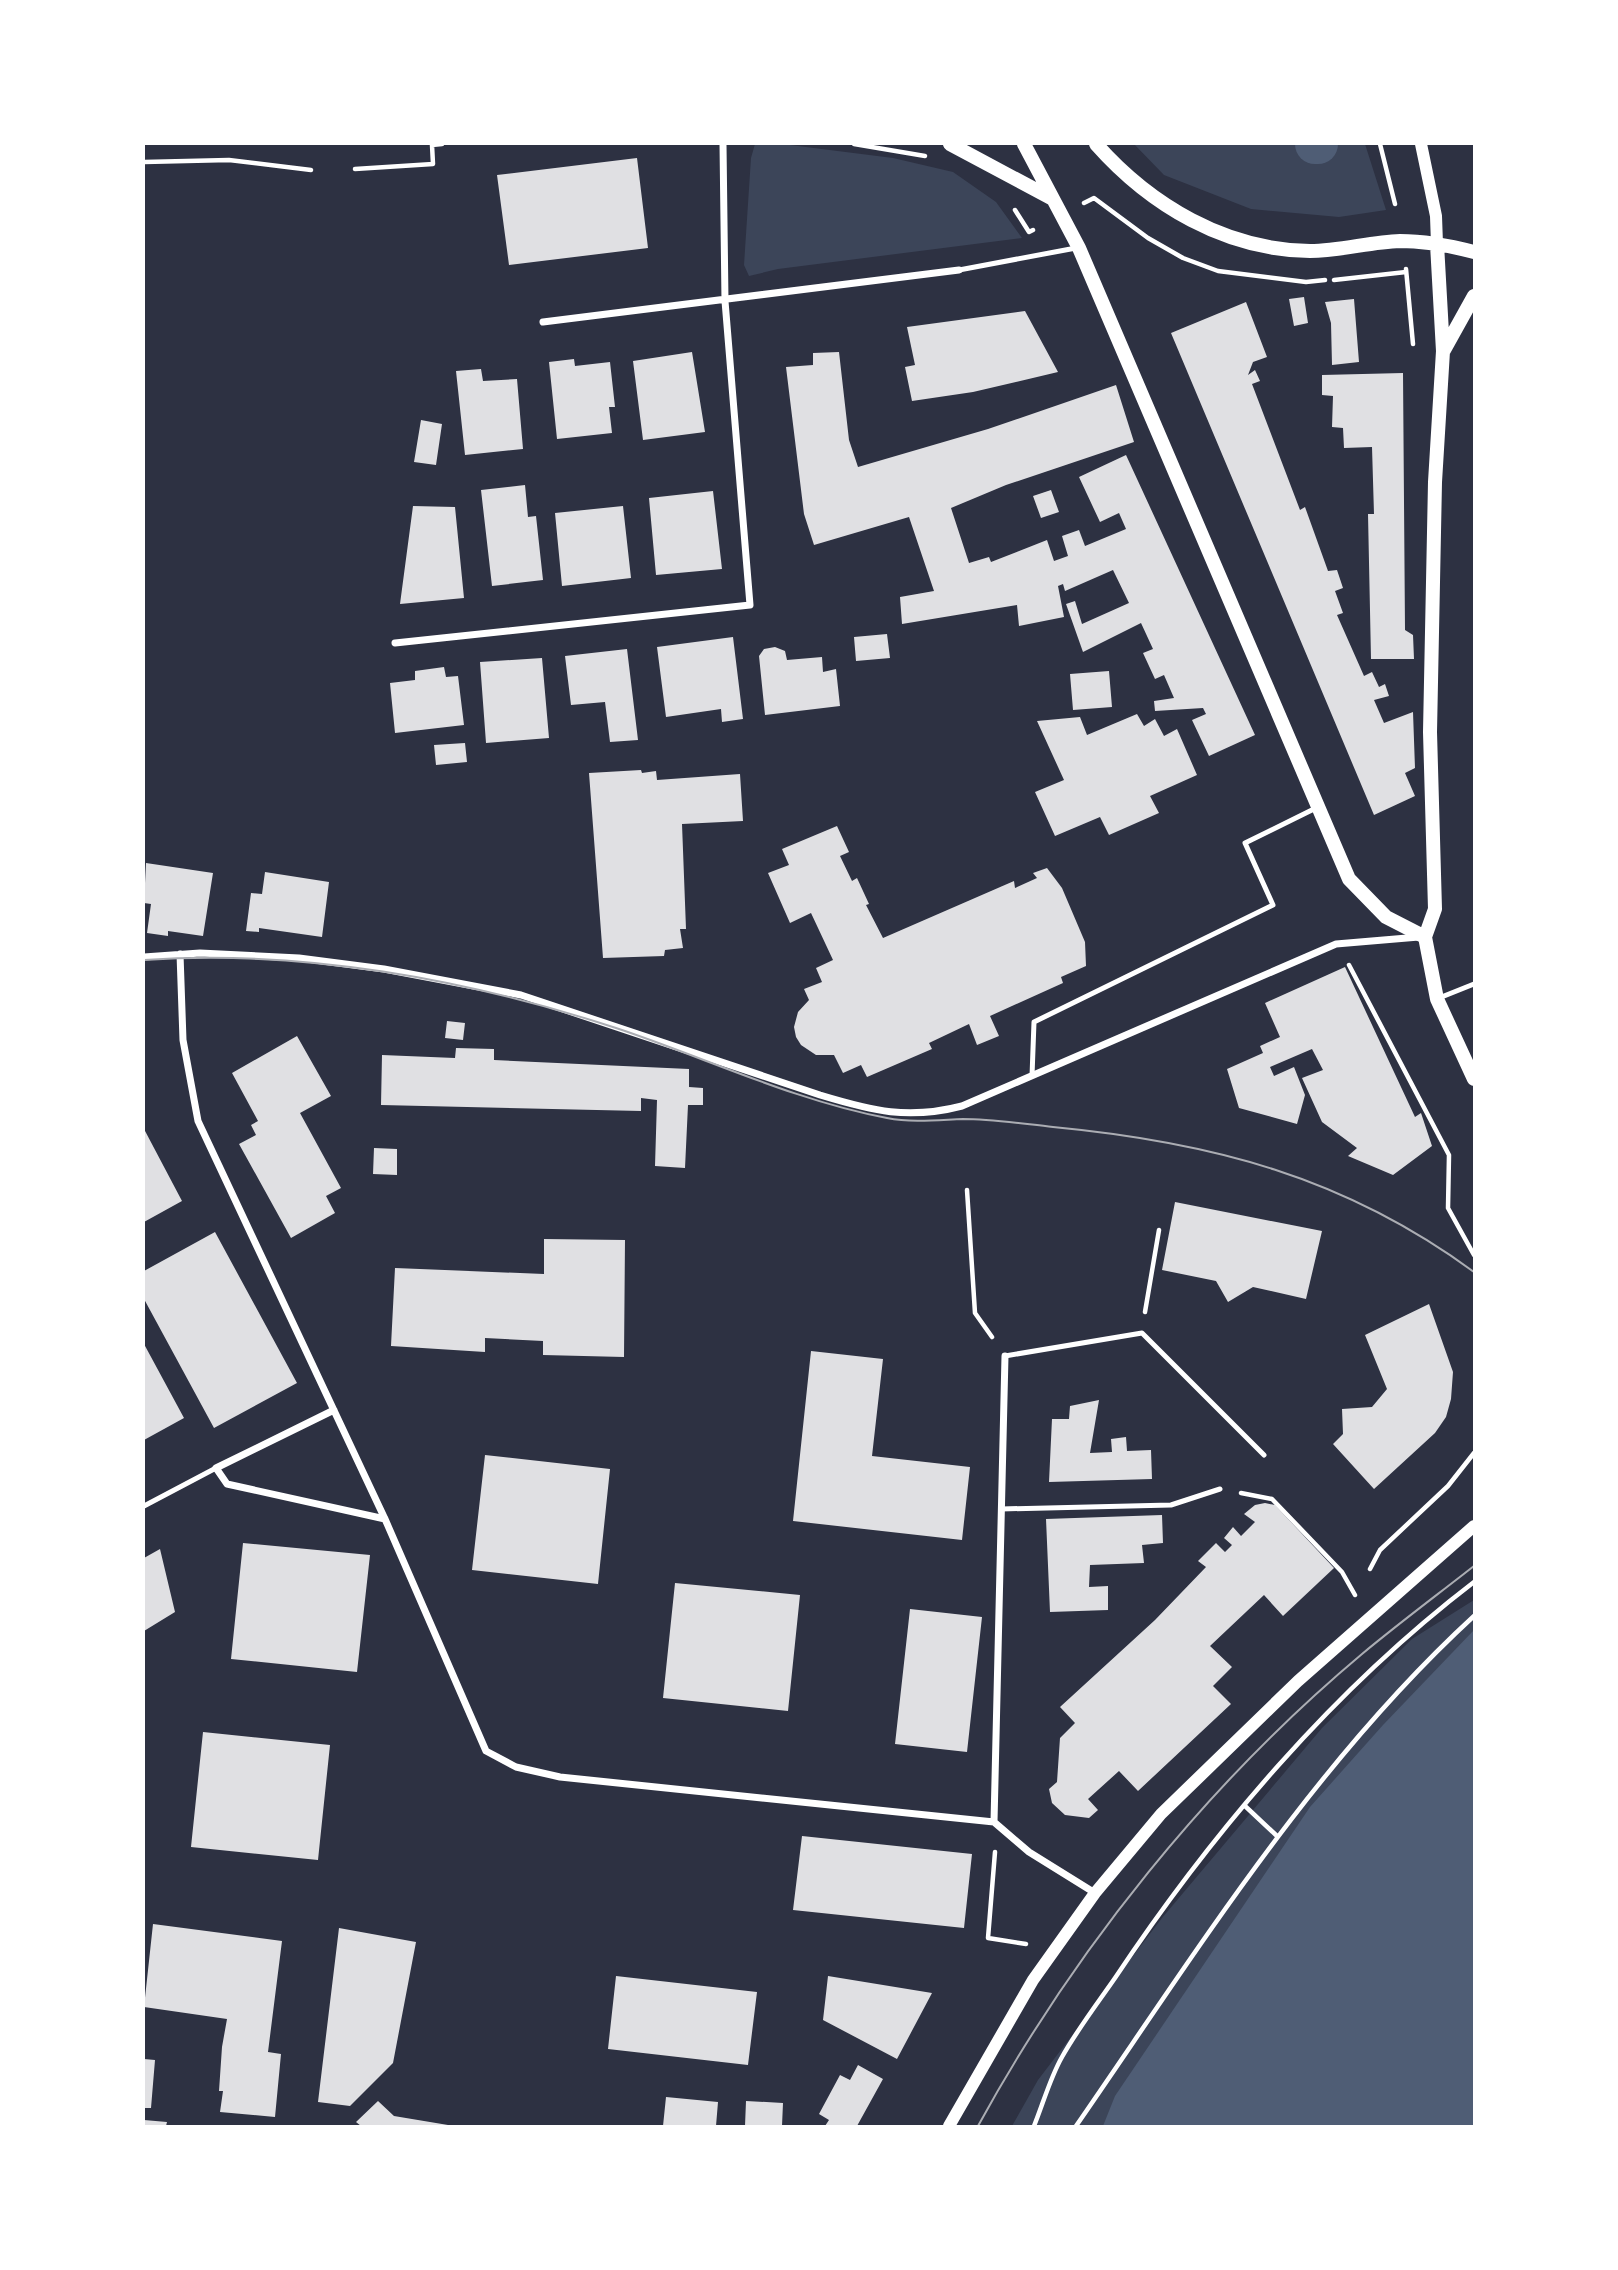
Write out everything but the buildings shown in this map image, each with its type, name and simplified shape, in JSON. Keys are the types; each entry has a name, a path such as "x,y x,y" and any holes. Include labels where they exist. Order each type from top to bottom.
{"main road":[{"path":"950,144 1054,200"},
{"path":"1024,144 1079,248 1349,879 1386,917 1425,937"},
{"path":"1096,144 1120,171 1160,202 1233,238 1257,245 1312,251 1401,241 1437,244 1475,252"},
{"path":"1437,244 1443,351 1435,482 1430,718 1435,909 1425,937 1437,999 1475,1079"},
{"path":"1443,351 1475,296"}],"street":[{"path":"395,643 750,605 725,302 723,144"},
{"path":"1421,144 1432,186 1437,244"},
{"path":"543,323 959,271"},
{"path":"144,957 248,954 311,960 384,969 521,995 820,1095 889,1114 944,1111 1032,1077 1336,944 1425,937"},
{"path":"180,954 183,1040 198,1121 385,1519 486,1751 516,1767 560,1777 994,1822 1029,1852 1095,1893"},
{"path":"994,1822 1005,1356"},
{"path":"334,1410 216,1468 227,1484 385,1519"},
{"path":"949,2126 1033,1980 1095,1893 1161,1814 1234,1741 1469,1530 1475,1520"}],"lane":[{"path":"959,271 1079,248"},
{"path":"1032,1077 1034,1021 1273,905 1245,843 1318,807"},
{"path":"1437,999 1475,984"},
{"path":"1005,1356 1142,1333 1264,1455"},
{"path":"144,1506 216,1468"},
{"path":"1001,1509 1171,1505 1220,1489"}],"path":[{"path":"355,169 433,164 432,145 442,144"},
{"path":"1380,144 1395,205"},
{"path":"144,162 229,160 311,170"},
{"path":"1306,282 1406,272 1414,356"},
{"path":"1346,960 1449,1155 1448,1208 1475,1255"},
{"path":"967,1190 975,1312 1005,1356"},
{"path":"1142,1333 1159,1230"},
{"path":"1370,1569 1380,1550 1448,1486 1475,1453"},
{"path":"1220,1489 1272,1499 1342,1572 1355,1595"},
{"path":"1034,2126 1061,2059 1158,1913 1245,1806 1366,1672 1429,1617 1475,1582"},
{"path":"1076,2126 1277,1836 1375,1714 1475,1616"},
{"path":"1245,1806 1277,1836"},
{"path":"996,1844 988,1937 1026,1944"}],"shaded area":[{"path":"755,144 782,144 893,158 953,172 996,202 1022,238 778,269 749,276 744,265 751,158"},
{"path":"1134,144 1365,144 1386,210 1339,217 1251,209 1164,175"},
{"path":"1474,1600 1474,2126 1012,2126 1038,2080 1162,1918 1322,1728 1412,1639"},
{"path":"1474,1630 1474,2126 1103,2126 1115,2096 1310,1807 1383,1725"}],"tram line":[{"path":"144,960 263,959 323,964 442,982 501,995 616,1028 784,1090 887,1118 925,1121 985,1120 1111,1134 1222,1154 1326,1188 1376,1211 1425,1239 1474,1272"},
{"path":"978,2126 1016,2060 1101,1933 1148,1872 1198,1814 1305,1704 1376,1643 1474,1566"}]}
